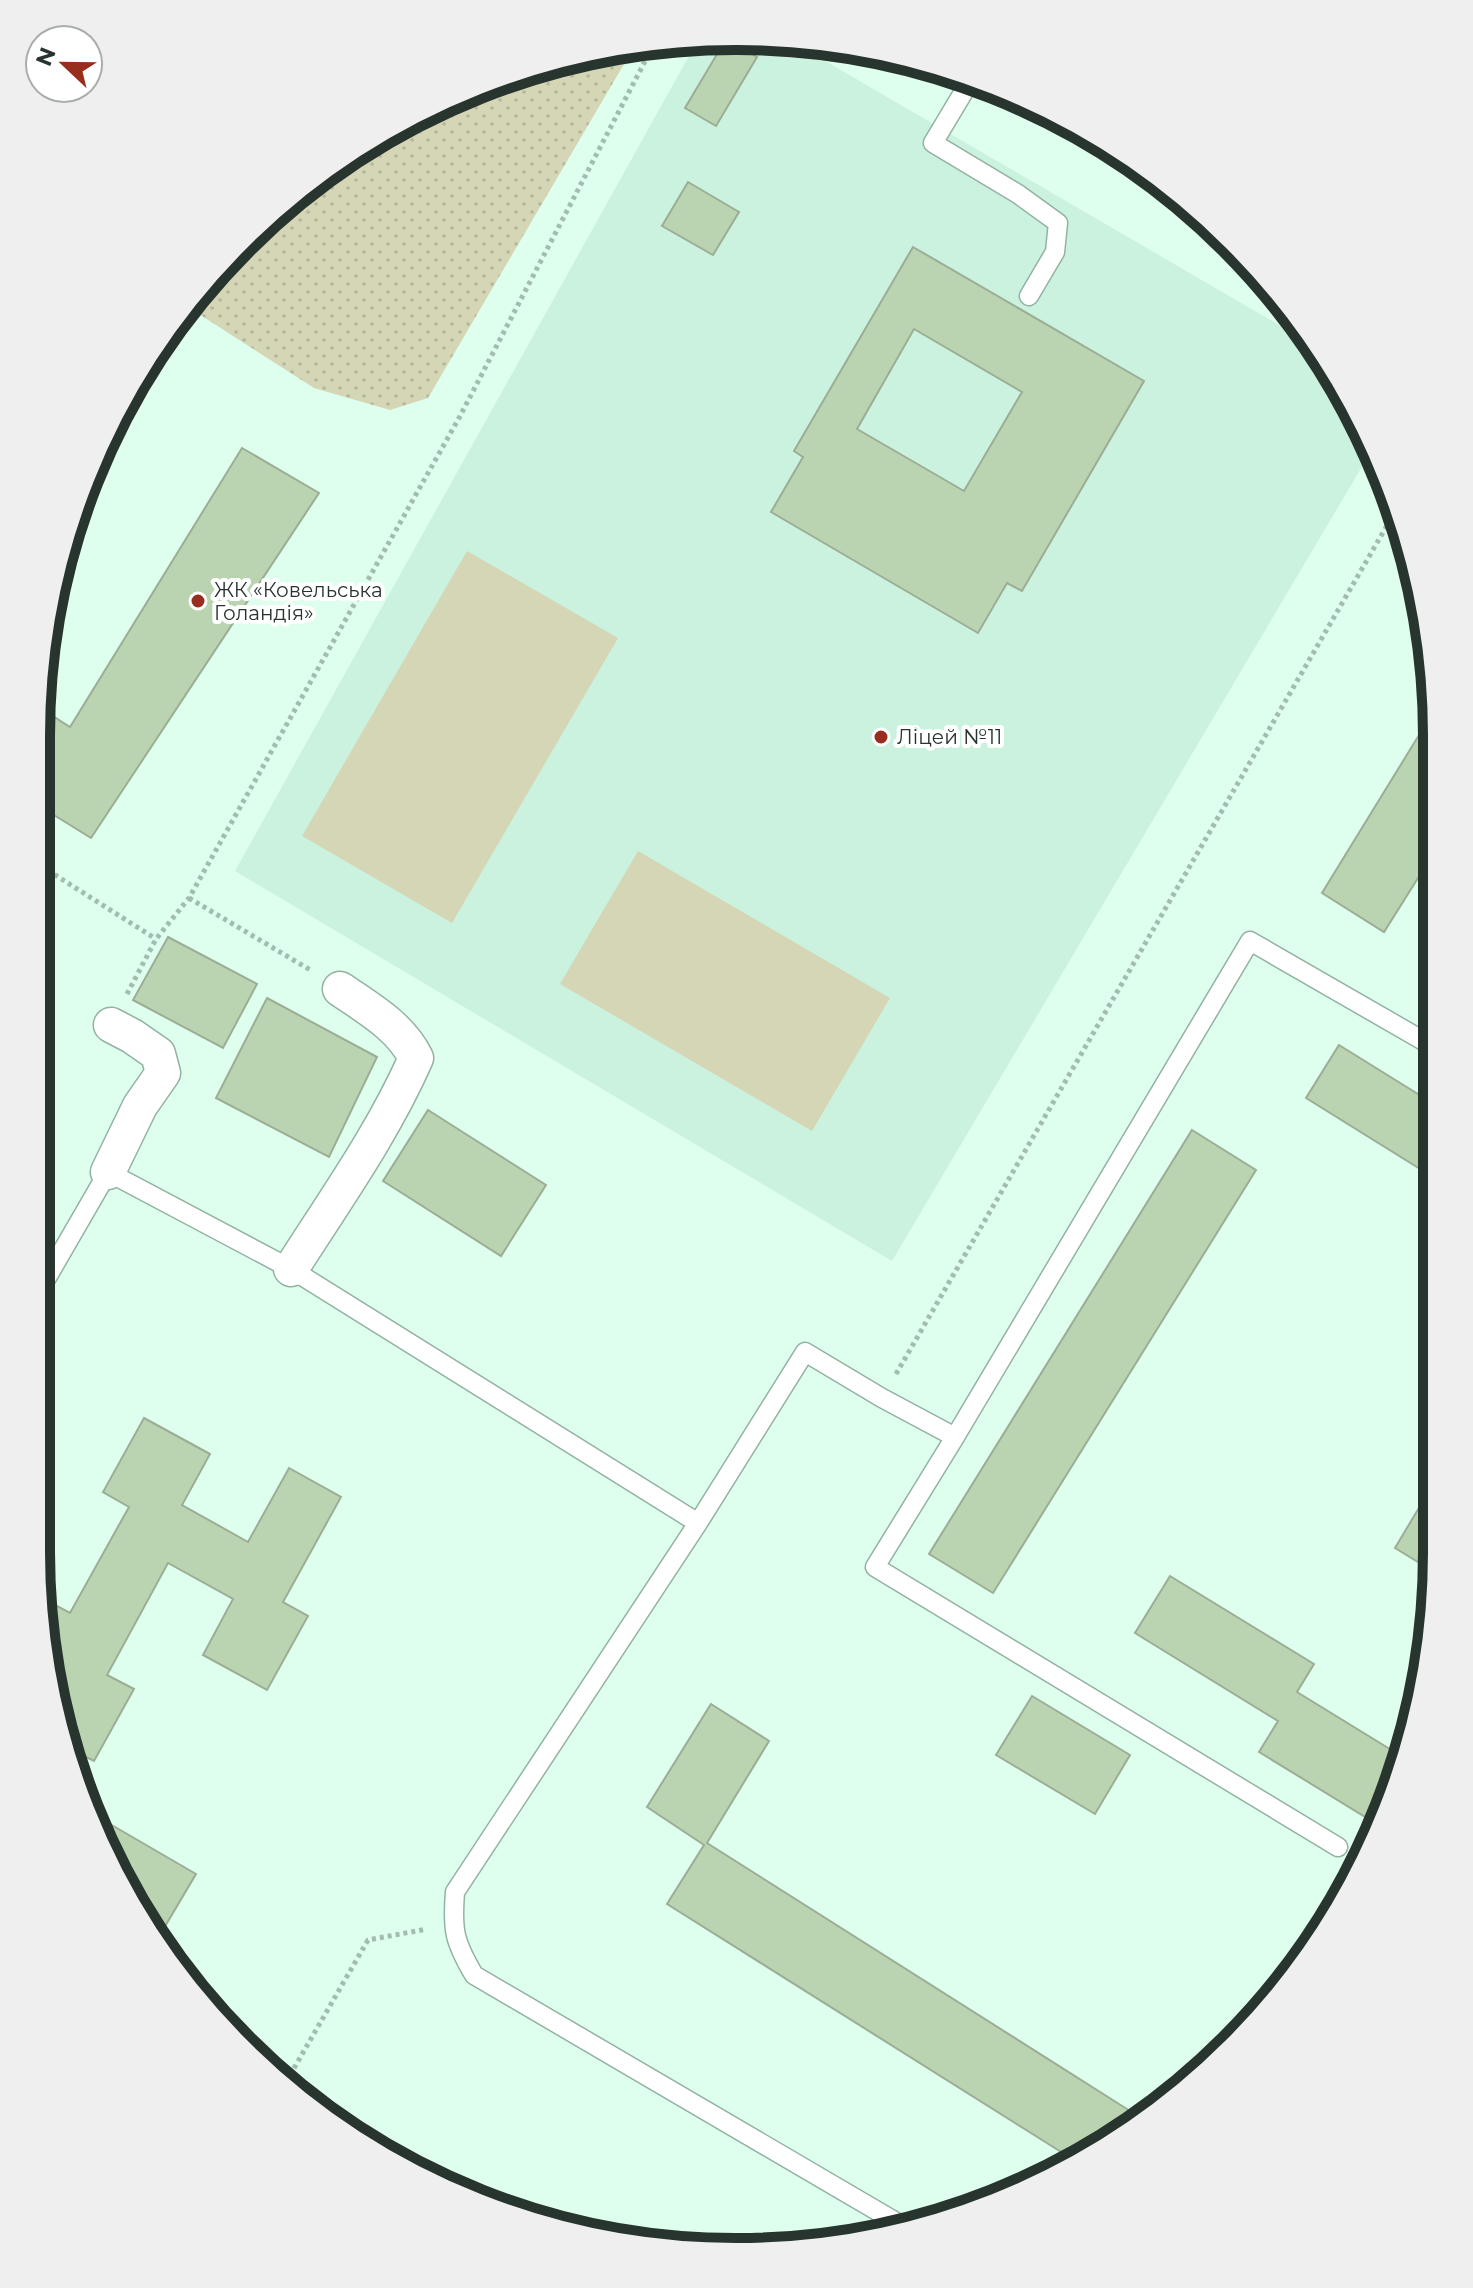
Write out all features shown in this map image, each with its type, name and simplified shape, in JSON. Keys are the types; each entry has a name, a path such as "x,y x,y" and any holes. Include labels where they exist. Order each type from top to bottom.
{"street":[{"path":"291,1269 359,1165 405,1084 416,1058 409,1043 391,1025 340,989"},
{"path":"108,1172 140,1106 163,1073 158,1054 111,1025"}],"lane":[{"path":"965,89 933,143 1018,194 1058,223 1055,252 1029,296"},
{"path":"1338,1847 875,1567 1250,941 1423,1041"},
{"path":"50,1272 108,1172 291,1269 698,1523"},
{"path":"892,2220 474,1975 458,1949 453,1924 455,1892 698,1523 805,1352 955,1437"}],"path":[{"path":"111,1025 156,939 189,898 459,418 648,56"},
{"path":"882,1398 1389,522"},
{"path":"50,872 156,939"},
{"path":"189,898 340,989"},
{"path":"291,2074 368,1940 453,1924"}],"shaded area":[{"name":"Ліцей №11","path":"692,51 781,51 815,55 1290,331 1331,393 1365,461 892,1261 235,871"},
{"path":"627,59 428,398 390,410 314,388 197,313 251,251 284,220 355,166 433,121 516,86 559,73"},
{"path":"467,551 618,638 452,923 302,836"},
{"path":"638,851 890,998 812,1131 560,984"}],"building":[{"path":"719,50 745,50 757,57 716,126 685,108"},
{"path":"688,182 739,212 713,255 662,226"},
{"path":"913,247 1144,381 1022,591 1007,583 978,633 771,512 803,457 794,451","holes":["914,329 1022,392 964,491 857,429"]},
{"name":"ЖК «Ковельська Голандія»","path":"242,448 319,493 91,838 50,813 50,714 70,727"},
{"path":"1423,729 1423,870 1384,932 1322,893"},
{"path":"168,937 257,984 223,1048 133,1000"},
{"path":"267,998 377,1057 329,1157 216,1098"},
{"path":"1339,1045 1423,1097 1423,1171 1306,1098"},
{"path":"428,1110 546,1185 501,1256 383,1181"},
{"path":"1192,1130 1256,1170 993,1593 929,1554"},
{"path":"144,1418 210,1454 182,1505 248,1542 289,1468 341,1497 283,1602 308,1616 267,1690 203,1655 233,1599 168,1563 107,1675 134,1689 94,1761 81,1754 73,1729 63,1685 52,1603 70,1613 129,1507 103,1492"},
{"path":"1423,1501 1423,1565 1395,1548"},
{"path":"1170,1576 1314,1664 1297,1692 1393,1751 1369,1819 1259,1752 1278,1721 1135,1633"},
{"path":"1032,1696 1130,1755 1095,1814 996,1755"},
{"path":"711,1704 769,1741 707,1843 1132,2112 1065,2154 667,1904 704,1845 647,1807"},
{"path":"105,1821 196,1874 164,1928 142,1895"}],"place":[{"name":"ЖК «Ковельська Голандія»","path":"198,601"},
{"name":"Ліцей №11","path":"881,737"}]}
